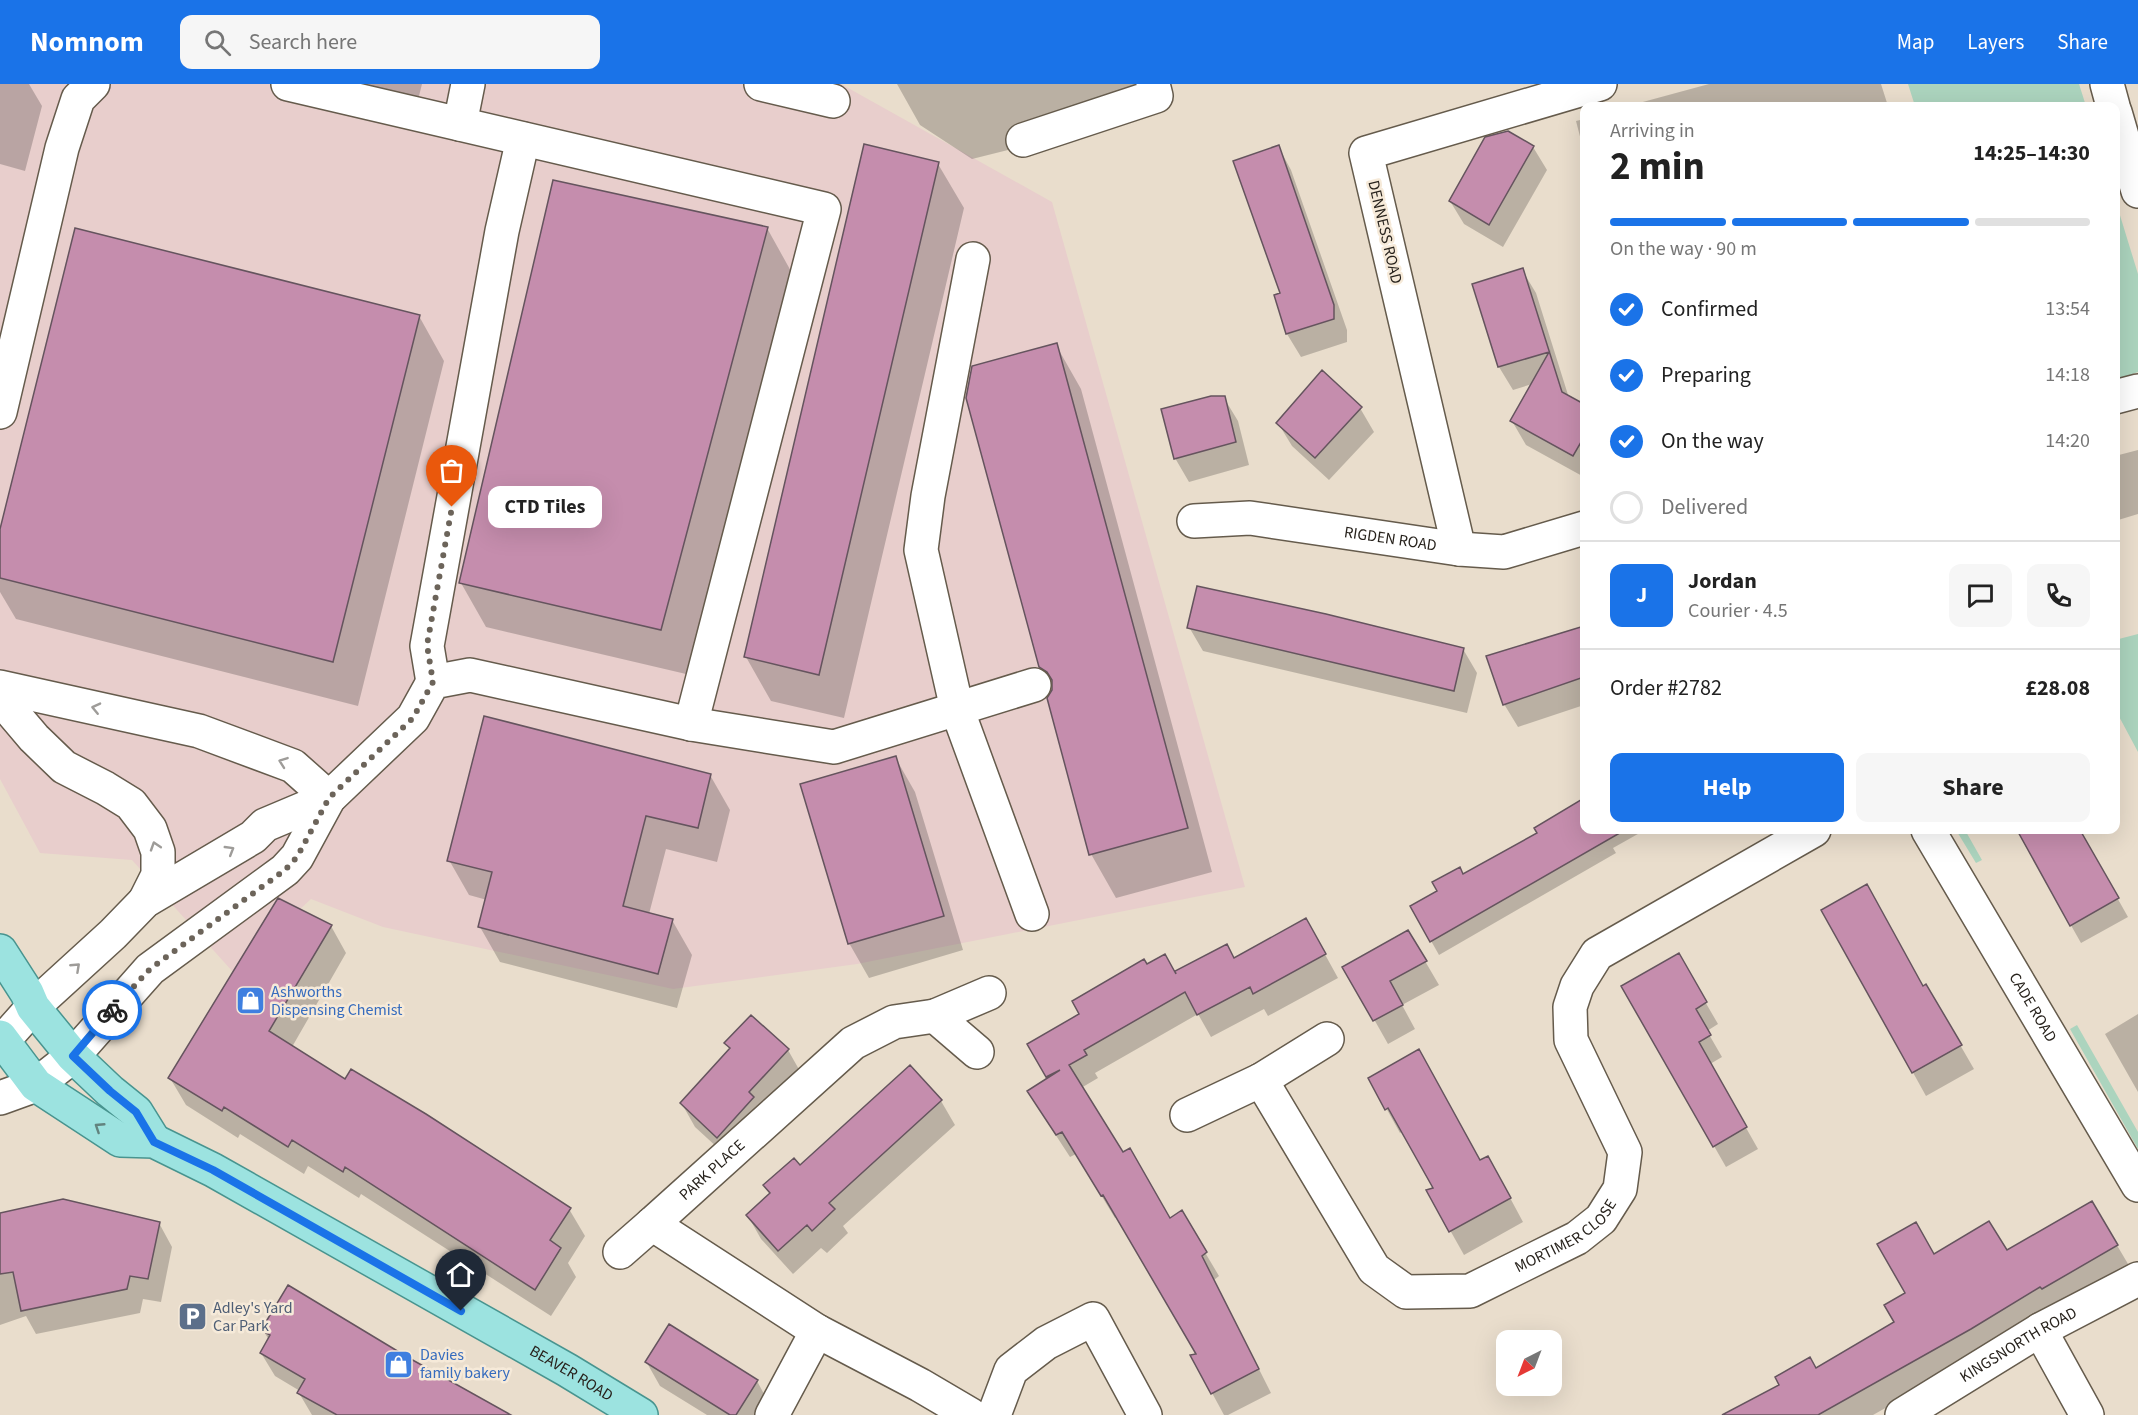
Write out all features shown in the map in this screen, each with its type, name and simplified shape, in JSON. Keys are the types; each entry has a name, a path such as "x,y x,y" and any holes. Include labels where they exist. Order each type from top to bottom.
{"main road":[{"path":"0,951 27,993 33,1007 73,1056 136,1112 154,1142"},
{"name":"BEAVER ROAD","path":"1,1040 36,1085 120,1140 154,1142 213,1170 567,1370 641,1415"}],"street":[{"path":"0,412 62,148 78,99 93,84"},
{"path":"288,84 824,209 691,724"},
{"path":"460,124 468,84"},
{"path":"761,84 833,101"},
{"path":"1023,140 1156,96 1153,84"},
{"name":"DENNESS ROAD","path":"1459,549 1366,153 1600,84"},
{"path":"2107,84 2112,102"},
{"path":"2120,129 2138,191"},
{"path":"0,1098 36,1085 73,1056 150,969 285,870 297,857 329,798 413,718 433,682 427,645 502,231 522,139"},
{"path":"973,259 928,496 921,550 957,709 1032,914"},
{"path":"2120,396 2138,391"},
{"name":"RIGDEN ROAD","path":"1194,521 1250,518 1459,549 1504,552 1580,529"},
{"path":"433,682 470,675 691,724 834,747 1034,685"},
{"path":"0,687 199,731 293,766 329,798"},
{"path":"0,698 34,738 64,767 131,804 150,830 158,852 158,874 145,901"},
{"path":"1,1040 145,901 253,837 265,825 329,798"},
{"name":"MORTIMER CLOSE","path":"1261,1080 1374,1269 1406,1292 1470,1291 1577,1238 1601,1219 1620,1189 1625,1152 1571,1040 1570,1007 1577,986 1597,954 1807,834"},
{"name":"CADE ROAD","path":"1930,834 2138,1185"},
{"name":"PARK PLACE","path":"620,1252 853,1043 894,1022 935,1016 989,993"},
{"path":"935,1016 976,1052"},
{"path":"1187,1115 1261,1080 1328,1039"},
{"path":"652,1224 817,1331 920,1385 971,1415"},
{"name":"KINGSNORTH ROAD","path":"1902,1415 2040,1330 2138,1278"},
{"path":"994,1415 1011,1370 1046,1343 1094,1319 1145,1415"},
{"path":"2040,1330 2087,1415"},
{"path":"772,1415 817,1331"}],"shaded area":[{"path":"0,84 841,84 1052,202 1245,887 857,964 673,989 383,927 311,899 233,972 132,860 40,853 0,779"}],"green space":[{"path":"1908,84 2079,84 2085,102 1914,102"},
{"path":"2120,215 2138,274 2138,372 2120,378"},
{"path":"2138,634 2138,752 2120,718 2120,639"},
{"path":"1958,834 1967,834 1982,860 1976,863"},
{"path":"2077,1025 2138,1132 2138,1149 2070,1029"}],"building":[{"path":"1508,131 1534,146 1489,225 1449,201 1485,137"},
{"path":"864,144 939,162 819,675 744,657"},
{"path":"1279,145 1334,305 1334,319 1286,334 1274,295 1280,293 1233,161"},
{"path":"553,180 768,227 661,630 459,583"},
{"path":"75,228 420,315 333,662 0,578 0,529"},
{"path":"1523,268 1562,392 1580,402 1580,444 1573,456 1510,421 1549,352 1498,367 1472,284"},
{"path":"1057,343 1188,828 1089,855 1047,698 1052,690 1052,680 1047,672 1039,667 966,398 972,366"},
{"path":"1322,370 1362,407 1315,458 1276,423"},
{"path":"1211,396 1225,396 1236,442 1174,459 1161,409"},
{"path":"1197,586 1326,614 1464,648 1454,691 1187,628"},
{"path":"1580,627 1580,678 1503,705 1486,656"},
{"path":"484,716 711,774 698,828 646,816 623,906 673,919 658,974 478,927 492,872 447,861"},
{"path":"896,756 944,916 848,944 800,784"},
{"path":"1580,800 1580,834 1618,834 1430,942 1410,906 1437,891 1432,882 1460,867 1463,874 1537,833 1534,828"},
{"path":"2019,834 2082,834 2119,898 2070,926"},
{"path":"1867,884 1923,986 1926,984 1962,1045 1912,1073 1821,910"},
{"path":"278,898 332,925 269,1031 345,1079 351,1069 426,1114 571,1208 550,1240 561,1248 535,1290 345,1167 343,1172 292,1140 288,1147 224,1107 222,1111 168,1078"},
{"path":"1306,918 1326,954 1253,994 1250,987 1197,1015 1185,992 1084,1050 1087,1055 1069,1065 1123,1152 1130,1148 1170,1218 1182,1210 1207,1252 1202,1256 1259,1369 1211,1394 1190,1355 1196,1354 1103,1195 1101,1196 1062,1132 1056,1135 1027,1091 1060,1070 1046,1077 1027,1044 1079,1014 1072,1001 1144,959 1147,964 1165,954 1176,974 1175,971 1227,944 1234,958"},
{"path":"1408,930 1427,961 1390,981 1403,1005 1373,1021 1342,967"},
{"path":"1679,953 1707,1002 1696,1009 1711,1035 1699,1042 1747,1127 1713,1147 1621,986"},
{"path":"751,1015 789,1049 749,1092 754,1097 717,1138 680,1103 730,1048 724,1043"},
{"path":"1419,1049 1480,1160 1488,1156 1511,1198 1449,1232 1426,1190 1433,1188 1388,1108 1385,1110 1368,1078"},
{"path":"910,1065 942,1100 829,1203 835,1209 812,1231 807,1225 778,1251 746,1215 770,1193 763,1185 794,1158 800,1165"},
{"path":"63,1199 160,1222 148,1279 130,1276 127,1289 21,1311 13,1272 0,1274 0,1213"},
{"path":"2092,1201 2118,1245 2042,1289 2040,1287 1971,1329 1818,1415 1722,1415 1779,1385 1775,1377 1810,1357 1816,1368 1894,1322 1884,1305 1905,1293 1877,1244 1916,1222 1934,1254 1989,1221 2007,1250"},
{"path":"288,1285 409,1358 511,1415 337,1415 297,1393 305,1379 260,1353 270,1335 261,1330"},
{"path":"669,1324 758,1380 736,1415 730,1415 645,1362"}],"way so far":[{"path":"112,1010 150,969 170,952 285,870 297,857 329,798 413,718 433,682 427,645 452,507"}],"place":[{"name":"CTD Tiles","path":"452,507"},
{"name":"Ashworths Dispensing Chemist","path":"250,1001"},
{"name":"Adley's Yard Car Park","path":"192,1317"},
{"name":"Davies family bakery","path":"399,1364"}],"route":[{"path":"112,1010 73,1056 136,1112 154,1142 213,1170 461,1311"}]}
